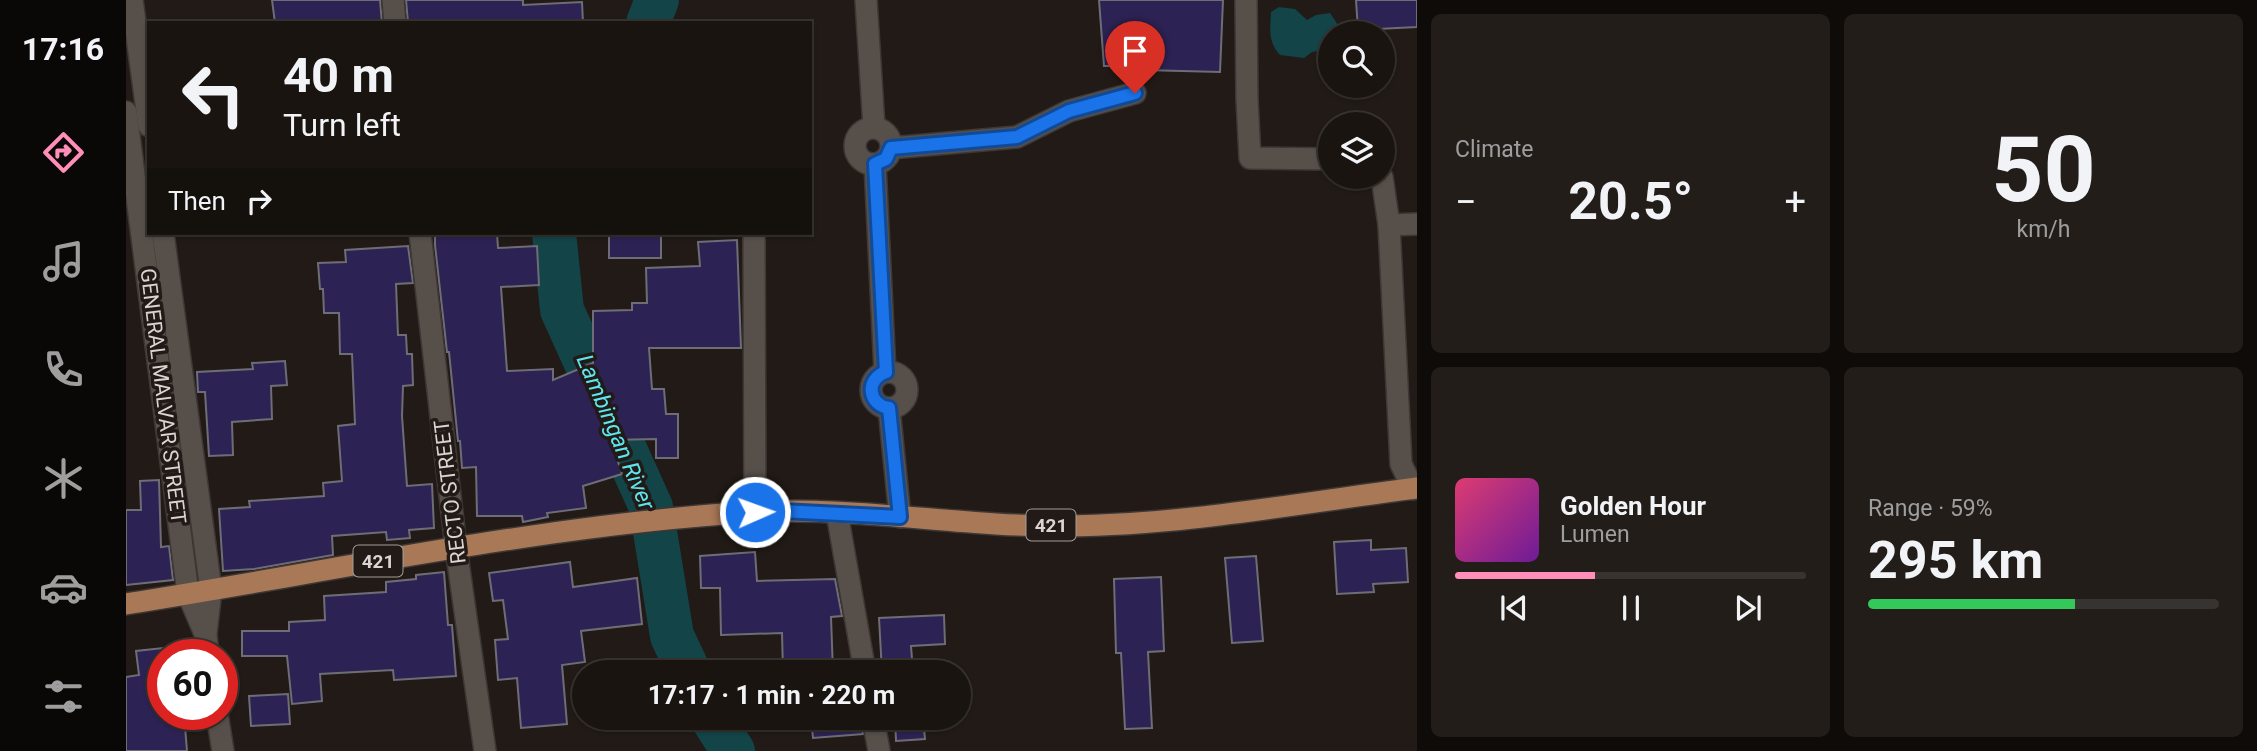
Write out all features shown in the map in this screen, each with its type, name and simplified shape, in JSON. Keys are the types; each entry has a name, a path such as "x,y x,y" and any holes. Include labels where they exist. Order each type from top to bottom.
{"main road":[{"name":"421","path":"126,604 456,548 683,517 755,512 837,513 1065,526 1195,519 1415,489"}],"street":[{"path":"132,0 147,111"},
{"path":"393,0 395,21"},
{"path":"866,0 874,127"},
{"path":"1246,0 1247,99 1251,158 1318,159"},
{"path":"891,148 1017,137 1069,111 1135,93"},
{"name":"GENERAL MALVAR STREET","path":"126,112 188,594 205,639"},
{"path":"874,127 885,132 891,142 891,148 886,159 875,164 859,157 855,146 858,136 867,128 874,127"},
{"path":"875,164 886,372 875,379 871,389 878,405 889,408 900,517"},
{"path":"1384,189 1389,225 1401,464 1415,489"},
{"path":"1389,225 1417,224"},
{"name":"GENERAL MALVAR STREET","path":"163,235 211,590 207,639"},
{"name":"RECTO STREET","path":"420,235 456,548 485,751"},
{"path":"754,235 755,512"},
{"path":"837,513 863,660"},
{"path":"220,730 223,751"},
{"path":"875,730 879,751"}],"water":[{"path":"1279,7 1295,9 1307,20 1316,15 1330,13 1335,21 1318,21 1318,51 1304,58 1280,55 1273,45 1271,12"}],"building":[{"path":"272,0 380,0 382,21 275,21"},
{"path":"406,0 523,0 523,5 582,2 583,21 408,21"},
{"path":"1099,0 1223,0 1220,72 1104,66"},
{"path":"1356,0 1417,0 1417,27 1395,28 1395,21 1357,21"},
{"path":"435,235 497,235 498,248 537,246 539,285 501,287 507,371 553,369 553,380 593,363 593,311 632,310 632,303 647,303 646,268 700,266 698,242 737,240 741,348 649,348 652,389 664,389 666,414 678,414 678,458 656,458 656,439 611,440 622,474 583,486 586,508 547,513 548,517 523,522 522,516 477,516 476,467 462,468"},
{"path":"609,235 661,235 661,258 609,258"},
{"path":"408,246 413,283 396,284 398,335 406,335 407,354 412,354 413,385 403,386 402,416 407,486 432,484 434,528 409,530 410,538 387,540 386,532 332,536 333,555 254,569 223,571 219,509 250,507 249,501 324,496 323,483 342,481 338,426 355,424 352,354 340,354 339,313 324,313 318,263 346,262 345,250"},
{"path":"285,361 287,385 271,386 272,419 232,422 233,455 209,456 205,392 198,392 197,372 253,369 252,363"},
{"path":"159,480 161,547 169,546 173,580 126,585 126,510 141,510 140,481"},
{"path":"1371,540 1371,550 1406,548 1408,582 1373,584 1374,592 1337,594 1334,542"},
{"path":"755,552 757,581 835,579 842,616 831,617 833,660 783,660 782,633 721,635 720,588 701,588 700,556"},
{"path":"1256,556 1263,641 1232,643 1225,558"},
{"path":"570,562 573,587 637,578 642,624 581,631 585,660 572,660 572,664 562,665 567,724 521,728 517,678 498,680 495,640 508,639 503,600 493,601 489,573"},
{"path":"444,572 448,625 452,625 456,676 394,680 393,670 320,674 322,701 292,704 287,656 242,656 242,631 289,631 289,622 325,620 324,596 386,592 386,582 416,579 416,575"},
{"path":"1161,577 1164,651 1148,652 1152,728 1125,729 1121,653 1116,653 1114,579"},
{"path":"944,615 945,644 911,646 912,660 881,660 879,618"},
{"path":"147,650 147,730 185,730 187,751 126,751 126,677 139,675 136,651"},
{"path":"288,694 290,724 251,726 249,696"},
{"path":"812,730 862,730 863,734 813,738"},
{"path":"896,730 924,730 925,739 896,741"}],"waterway":[{"name":"Lambingan River","path":"649,21 657,0"},
{"name":"Lambingan River","path":"554,235 562,310 651,507 672,636 683,660"},
{"name":"Lambingan River","path":"720,730 733,751"}],"route":[{"path":"755,512 900,517 889,408 878,405 871,389 875,379 886,372 875,164 886,159 891,148 1017,137 1069,111 1135,93"}]}
